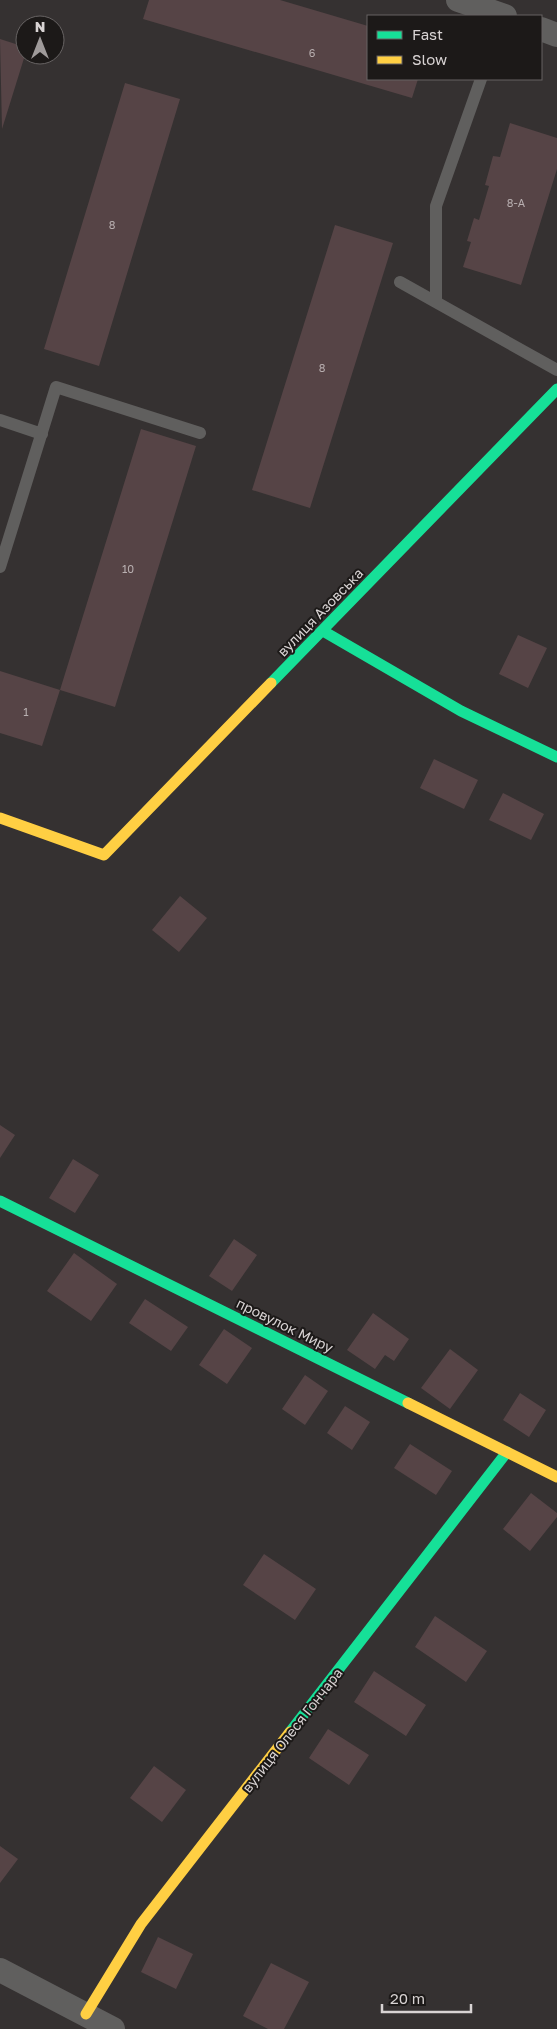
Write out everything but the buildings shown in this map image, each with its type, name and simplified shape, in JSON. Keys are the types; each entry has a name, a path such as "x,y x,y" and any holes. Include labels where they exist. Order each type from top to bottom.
{"street":[{"path":"458,0 500,15"},
{"path":"542,29 557,34"},
{"name":"вулиця Азовська","path":"0,818 104,855 557,389"},
{"path":"323,631 461,711 557,757"},
{"name":"провулок Миру","path":"0,1201 557,1477"},
{"name":"вулиця Олеся Гончара","path":"86,2014 141,1924 507,1452"},
{"path":"0,1970 113,2029"}],"lane":[{"path":"436,302 436,206 481,80"},
{"path":"400,282 557,370"},
{"path":"0,567 56,387 200,432"},
{"path":"0,420 42,434"}],"traffic: fast":[{"path":"271,683 557,389"},
{"path":"323,631 461,711 557,757"},
{"path":"0,1201 408,1403"},
{"path":"290,1732 507,1452"}],"traffic: slow":[{"path":"0,818 104,855 271,683"},
{"path":"408,1403 557,1477"},
{"path":"86,2014 141,1924 290,1732"}]}
